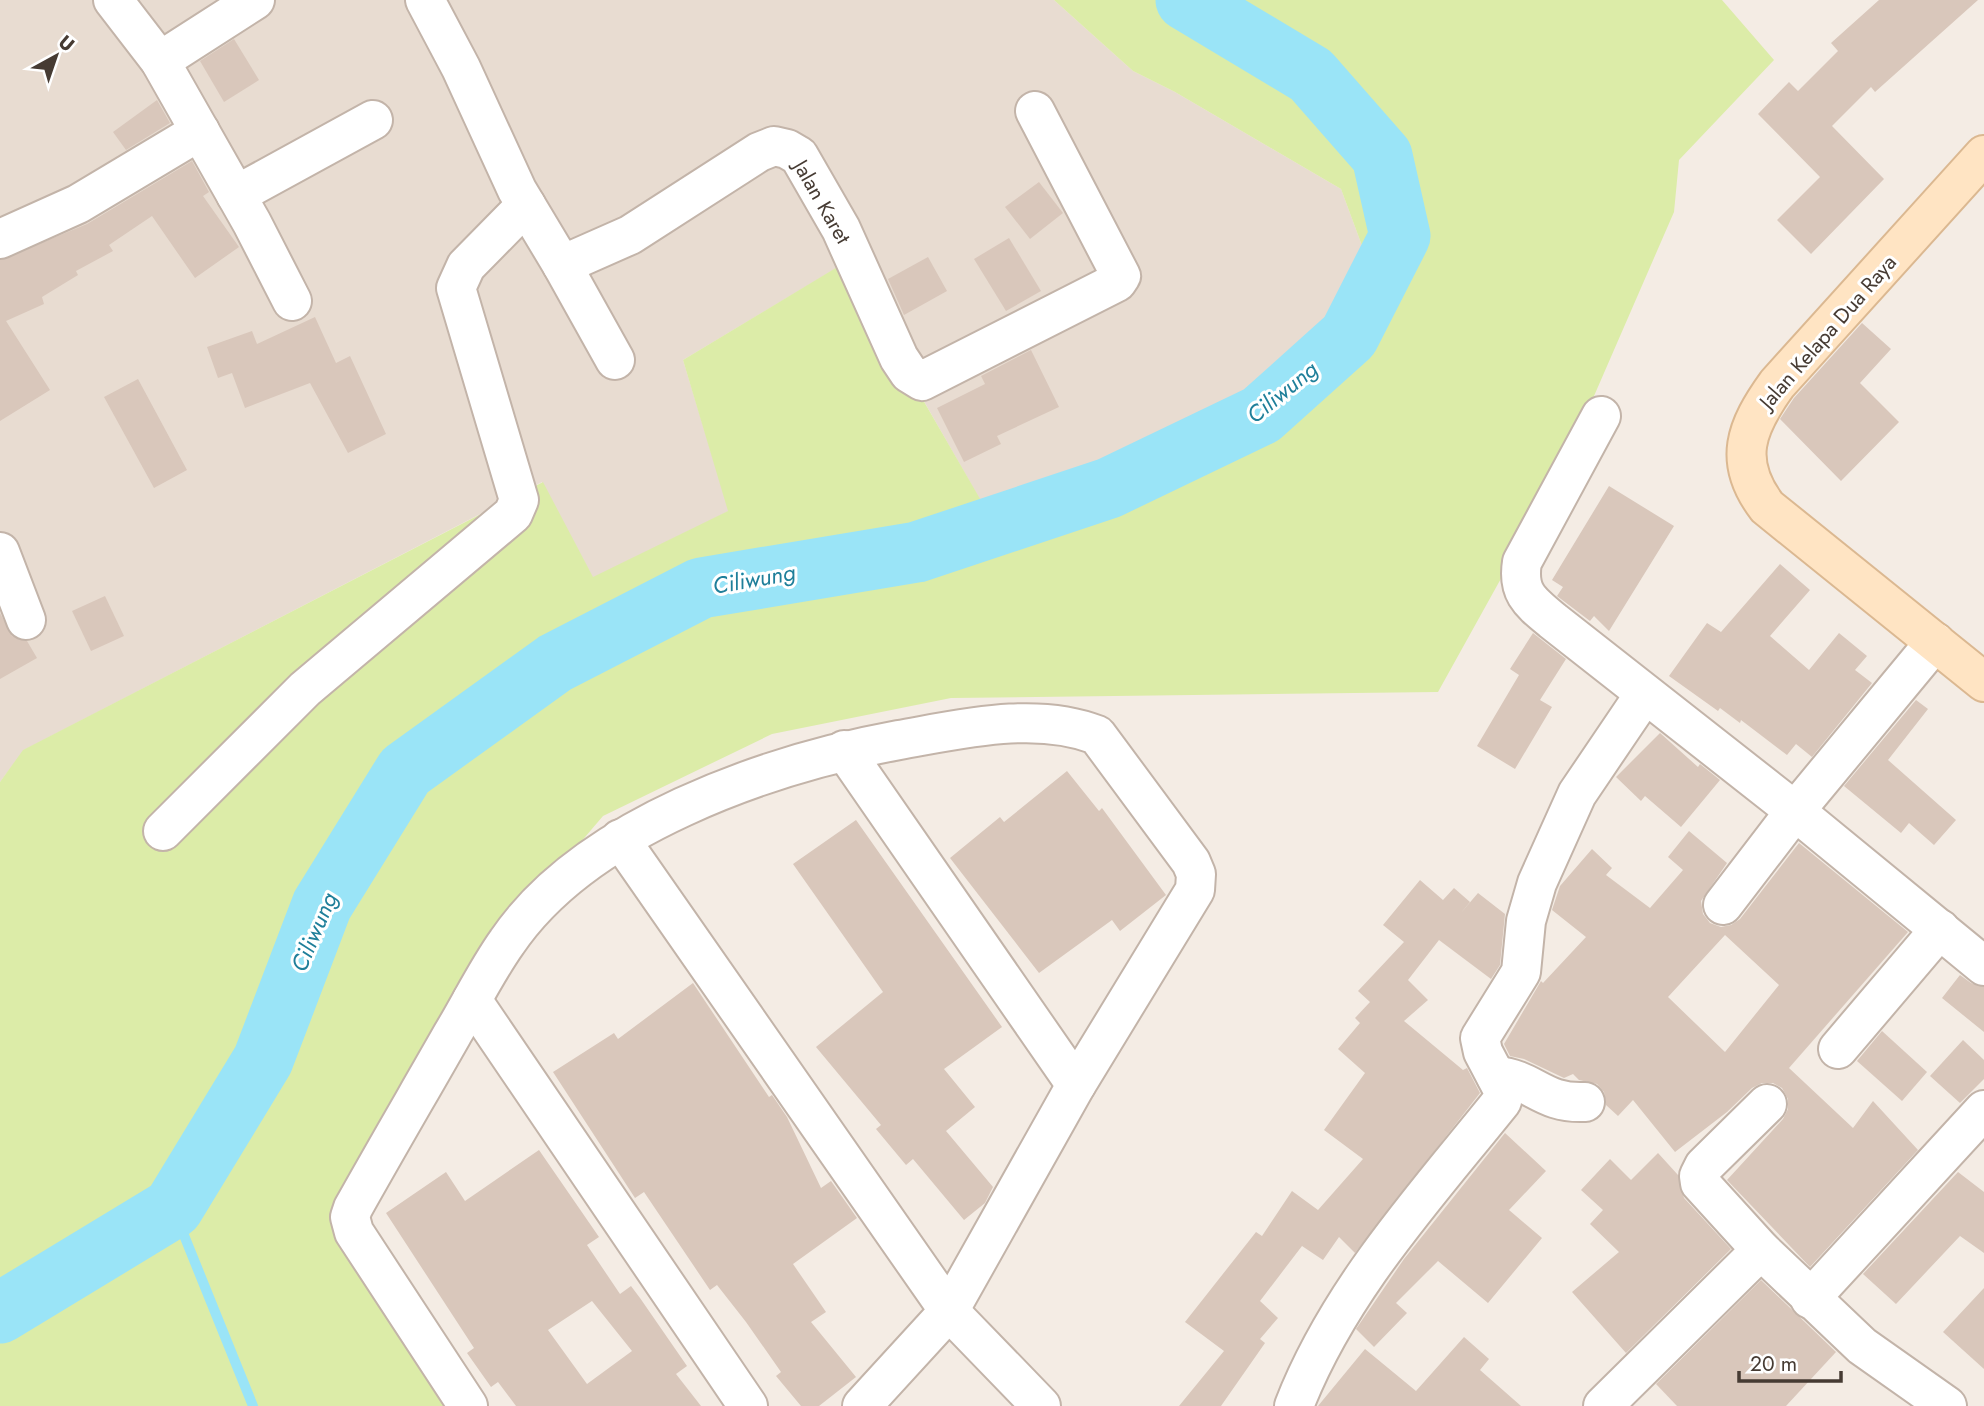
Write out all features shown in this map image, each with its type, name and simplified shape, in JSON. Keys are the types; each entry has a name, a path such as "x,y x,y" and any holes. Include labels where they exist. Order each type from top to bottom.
{"main road":[{"name":"Jalan Kelapa Dua Raya","path":"1984,155 1777,384 1752,423 1746,449 1749,476 1767,507 1984,682"}],"street":[{"path":"113,0 160,61 292,301"},
{"path":"160,61 256,0"},
{"path":"425,0 526,205 615,360"},
{"name":"Jalan Karet","path":"562,265 630,235 758,152 774,146 787,149 799,156 841,229 899,358 909,373 922,381 1117,282 1121,276 1035,111"},
{"path":"236,195 373,120"},
{"path":"0,239 78,204 200,131"},
{"path":"163,831 306,689 513,514 519,500 456,288 466,266 526,205"},
{"path":"1601,416 1522,562 1519,581 1535,606 1644,695 1795,810 1984,966"},
{"path":"0,552 26,620"},
{"path":"1723,905 1795,810 1935,642"},
{"path":"1294,1406 1325,1338 1364,1275 1502,1101 1504,1092 1483,1052 1480,1038 1521,972 1526,921 1537,883 1577,794 1644,695"},
{"path":"468,1406 354,1232 350,1217 508,940 544,898 620,839 732,788 844,750 965,728 1056,723 1080,728 1097,735 1192,862 1196,874 1195,890 1076,1085 949,1311 862,1406"},
{"path":"844,750 1076,1085"},
{"path":"620,839 949,1311 1041,1406"},
{"path":"1838,1049 1940,929"},
{"path":"472,1000 748,1406"},
{"path":"1496,1076 1517,1078 1558,1102 1584,1102"},
{"path":"1768,1104 1704,1166 1699,1176 1703,1189 1810,1299 1862,1346 1947,1406"},
{"path":"1810,1299 1984,1110"},
{"path":"1603,1406 1761,1250"}],"shaded area":[{"path":"0,0 1054,0 1133,71 1175,92 1341,189 1371,270 1331,350 994,524 845,263 683,360 729,511 593,578 542,482 24,750 0,782"}],"green space":[{"path":"1054,0 1722,0 1774,60 1679,160 1674,212 1564,465 1438,692 951,698 772,734 603,816 510,925 336,1226 472,1406 0,1406 0,782 23,750 543,482 593,577 728,511 683,360 844,263 994,523 1331,350 1371,270 1341,189 1175,92 1133,71"}],"building":[{"path":"1879,0 1978,0 1875,92 1871,87 1832,126 1884,179 1811,254 1777,220 1820,177 1758,114 1789,82 1798,91 1838,51 1831,43"},
{"path":"234,39 259,80 224,102 200,61"},
{"path":"157,100 170,123 126,150 113,132"},
{"path":"192,161 209,192 203,196 239,247 195,278 152,216 109,245 113,251 76,271 78,275 42,297 44,304 6,321 50,390 0,421 0,260 87,224"},
{"path":"1039,182 1063,213 1030,239 1005,207"},
{"path":"1009,238 1041,291 1006,311 974,259"},
{"path":"928,257 947,291 904,315 888,279"},
{"path":"315,317 336,363 350,356 386,434 348,453 310,383 245,408 232,373 218,378 207,347 252,331 257,344"},
{"path":"1862,323 1891,349 1860,383 1899,422 1841,481 1780,419 1794,398"},
{"path":"1031,350 1059,407 997,436 1001,444 964,462 937,408 985,384 981,376"},
{"path":"138,379 187,470 154,488 104,397"},
{"path":"1609,486 1674,526 1609,631 1594,616 1590,621 1557,596 1563,587 1552,580"},
{"path":"1780,564 1810,590 1770,636 1809,670 1839,633 1867,656 1855,670 1872,683 1812,757 1796,744 1787,755 1741,720 1740,723 1720,708 1718,711 1669,676 1707,623 1721,632"},
{"path":"105,596 124,636 91,651 72,611"},
{"path":"0,613 12,636 27,641 37,658 0,679"},
{"path":"1533,633 1566,659 1540,700 1552,707 1515,769 1477,746 1519,675 1510,669"},
{"path":"1916,700 1928,709 1888,760 1956,820 1934,845 1909,823 1901,833 1844,786"},
{"path":"1660,733 1698,767 1700,764 1720,780 1681,827 1645,796 1641,801 1616,777"},
{"path":"1067,771 1099,811 1102,808 1166,895 1120,931 1112,920 1039,973 950,858 1000,817 1004,822"},
{"path":"856,820 1002,1027 944,1069 975,1107 946,1131 993,1187 985,1203 964,1220 913,1159 906,1165 876,1129 881,1125 816,1047 883,992 793,864"},
{"path":"1689,831 1727,863 1701,901 1703,914 1710,923 1721,927 1740,919 1799,843 1908,932 1789,1068 1853,1128 1873,1101 1918,1150 1810,1267 1727,1180 1783,1119 1788,1109 1788,1099 1782,1088 1773,1083 1762,1083 1752,1088 1727,1112 1675,1152 1633,1100 1618,1116 1606,1105 1604,1092 1597,1084 1579,1080 1573,1074 1564,1078 1524,1059 1510,1056 1504,1044 1541,981 1543,983 1586,937 1552,910 1560,886 1592,849 1612,868 1606,875 1650,908 1683,870 1668,857","holes":["1725,935 1779,985 1725,1052 1668,997"]},
{"path":"1420,880 1443,900 1454,888 1470,902 1460,914 1478,893 1505,914 1500,965 1491,979 1439,940 1408,980 1428,1000 1404,1021 1463,1070 1467,1068 1480,1093 1355,1253 1339,1237 1323,1260 1302,1246 1260,1301 1278,1318 1260,1339 1265,1343 1221,1406 1179,1406 1224,1351 1185,1322 1256,1232 1262,1236 1292,1191 1318,1210 1363,1159 1324,1130 1365,1073 1338,1049 1360,1023 1355,1018 1370,1002 1358,991 1404,942 1383,925"},
{"path":"1960,975 1971,983 1984,987 1984,1032 1942,998"},
{"path":"693,983 769,1097 772,1095 787,1117 821,1188 831,1181 857,1218 793,1264 826,1312 811,1322 856,1377 819,1406 801,1406 776,1376 781,1372 746,1322 717,1285 710,1290 644,1192 635,1198 553,1072 614,1033 618,1039"},
{"path":"1882,1031 1927,1072 1902,1101 1857,1061"},
{"path":"1963,1040 1984,1060 1984,1079 1960,1103 1930,1076"},
{"path":"1505,1133 1546,1171 1509,1210 1542,1238 1488,1303 1438,1261 1396,1303 1407,1313 1374,1347 1356,1329 1404,1259"},
{"path":"539,1150 599,1237 587,1245 620,1294 631,1286 640,1298 687,1366 676,1374 701,1406 516,1406 498,1382 491,1387 467,1353 474,1348 386,1213 446,1172 465,1201","holes":["592,1301 632,1351 587,1384 548,1330"]},
{"path":"1658,1153 1678,1175 1684,1198 1731,1249 1626,1353 1572,1292 1619,1252 1590,1224 1603,1210 1581,1190 1610,1159 1631,1180"},
{"path":"1958,1172 1984,1192 1984,1253 1960,1236 1896,1304 1863,1274"},
{"path":"1761,1280 1836,1352 1786,1406 1677,1406 1656,1384"},
{"path":"1984,1288 1984,1369 1943,1332"},
{"path":"1464,1337 1489,1359 1480,1370 1521,1406 1318,1406 1365,1349 1416,1391"}],"waterway":[{"name":"Ciliwung","path":"0,1313 173,1208 263,1060 322,905 405,771 555,663 701,588 917,552 1109,488 1261,415 1349,336 1400,236 1382,156 1311,75 1186,0"},
{"path":"173,1208 253,1406"}]}
